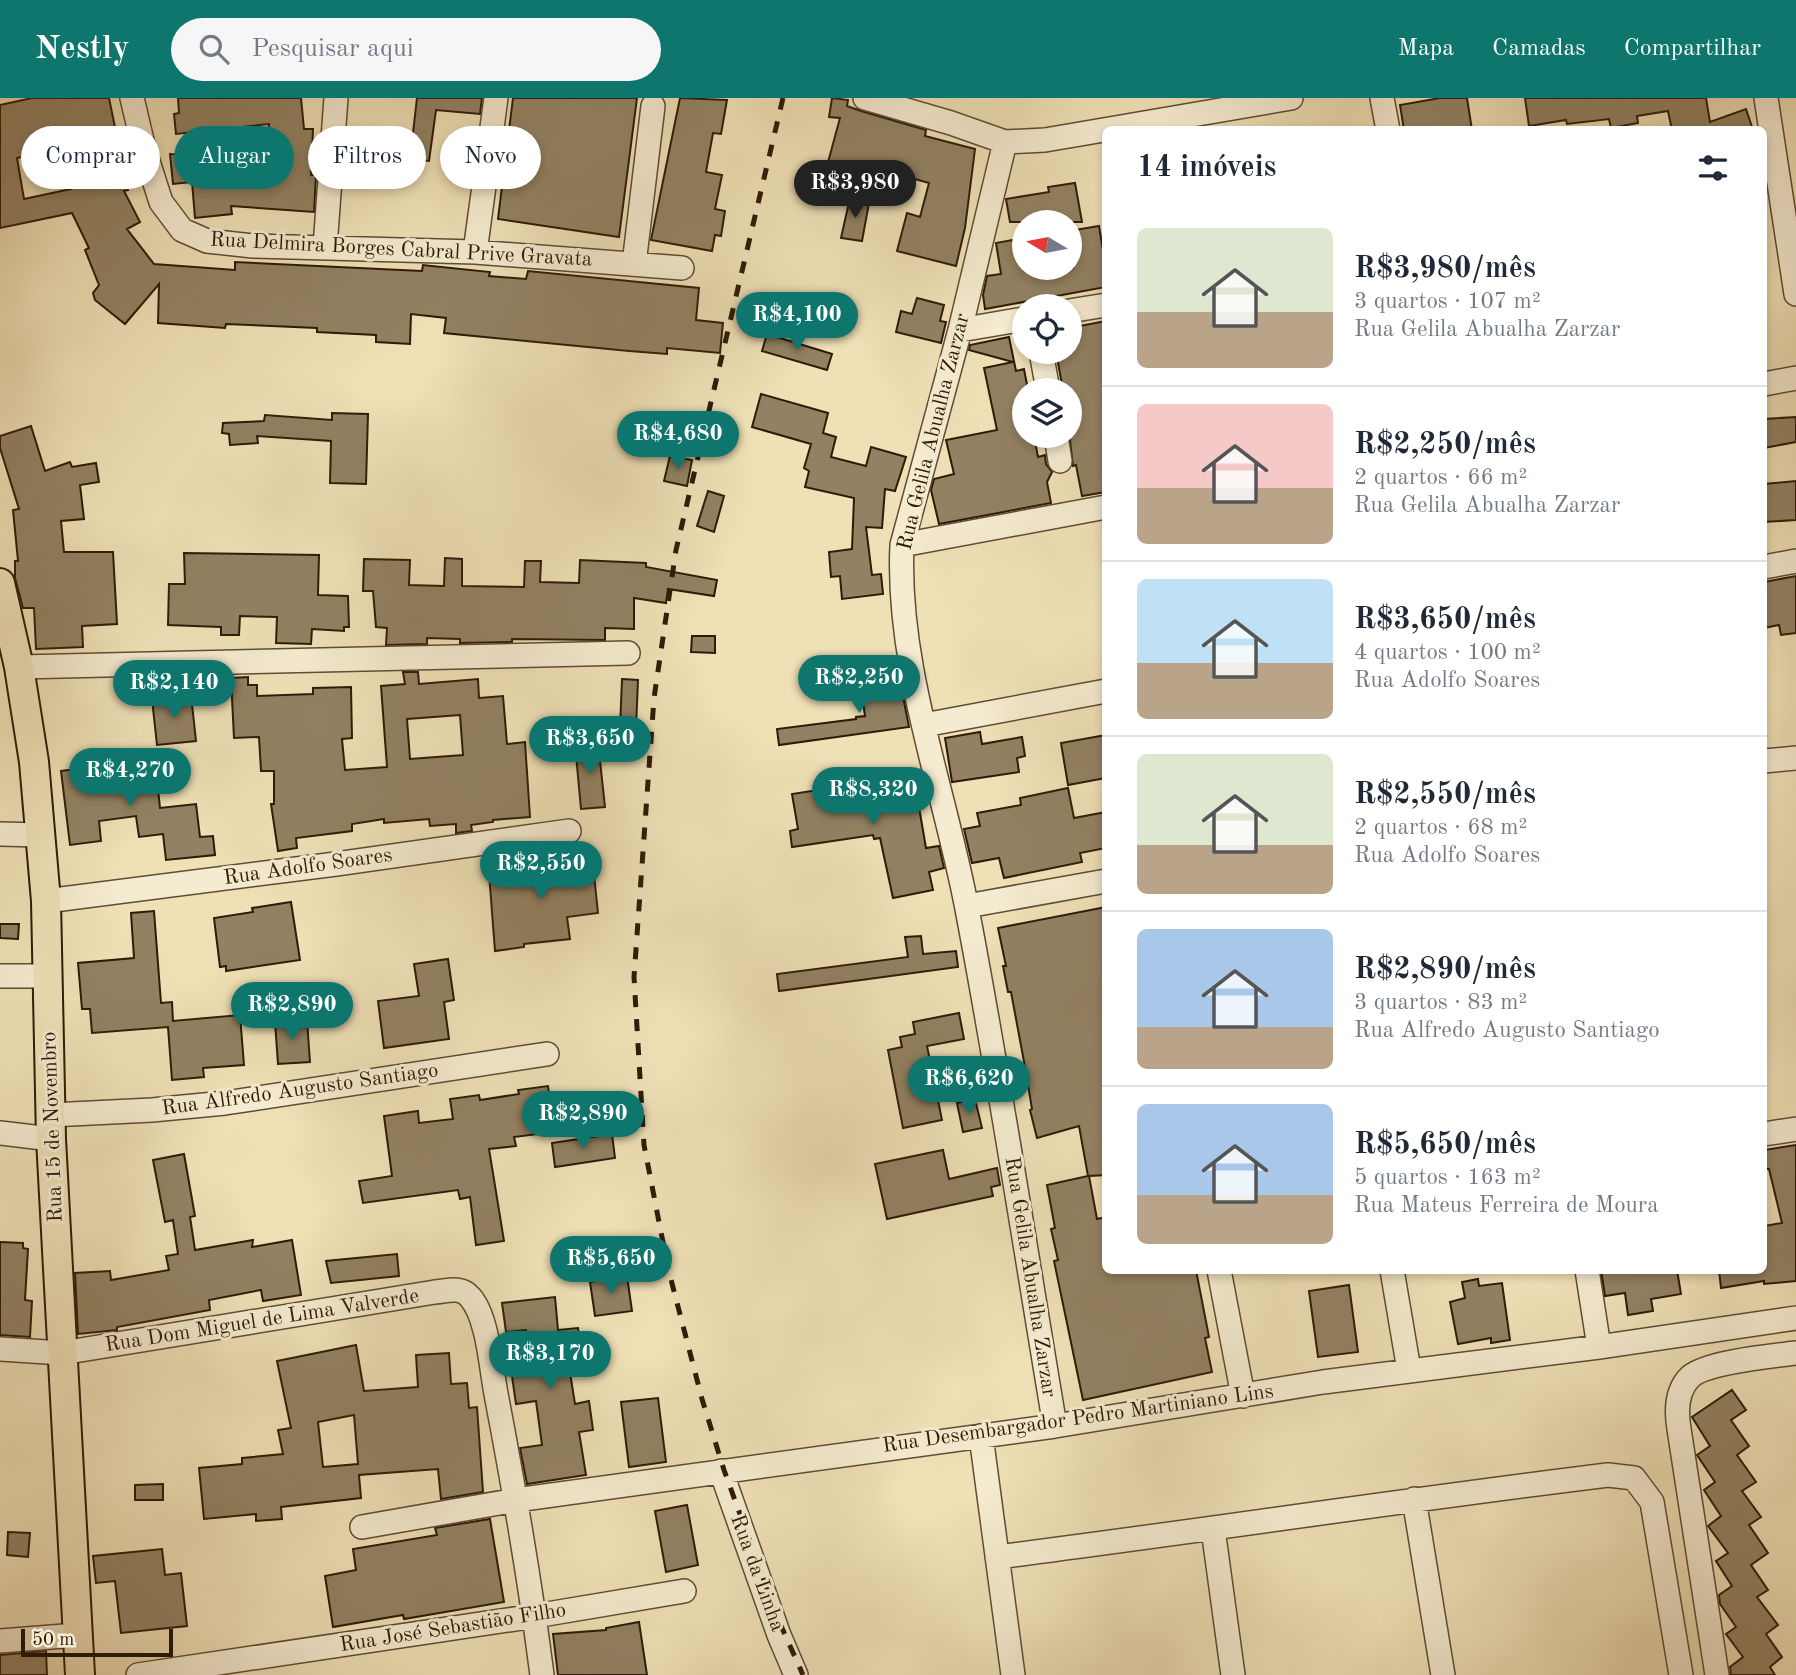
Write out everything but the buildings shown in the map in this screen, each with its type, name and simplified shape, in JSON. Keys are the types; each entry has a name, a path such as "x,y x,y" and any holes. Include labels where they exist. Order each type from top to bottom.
{"main road":[{"name":"Rua 15 de Novembro","path":"0,583 19,667 34,762 46,901 51,1127 80,1675"}],"street":[{"name":"Rua Delmira Borges Cabral Prive Gravata","path":"132,98 144,149 161,202 182,230 207,242 475,252 682,268"},
{"path":"325,247 336,98"},
{"path":"475,252 496,98"},
{"path":"865,98 951,122 1005,142 1045,139 1102,130"},
{"path":"1123,126 1291,98"},
{"path":"1382,98 1387,126"},
{"path":"1766,98 1796,294"},
{"path":"634,264 653,106"},
{"name":"Rua Gelila Abualha Zarzar","path":"1005,142 960,330 902,545 903,593 908,639 924,725 967,906 1055,1426"},
{"path":"1082,309 1102,306"},
{"path":"960,330 1012,321"},
{"path":"1767,383 1796,378"},
{"path":"1058,448 1060,461"},
{"path":"902,545 1102,508"},
{"path":"1767,566 1796,561"},
{"path":"19,667 628,653"},
{"path":"924,725 1102,692"},
{"path":"1767,761 1796,758"},
{"name":"Rua Adolfo Soares","path":"46,901 569,831"},
{"path":"0,834 41,835"},
{"path":"967,906 1102,882"},
{"path":"0,976 49,976"},
{"name":"Rua Alfredo Augusto Santiago","path":"0,1133 152,1110 225,1103 547,1054"},
{"path":"1767,1134 1796,1129"},
{"path":"1220,1274 1243,1396"},
{"path":"1393,1274 1409,1370"},
{"path":"1588,1274 1599,1347"},
{"name":"Rua Dom Miguel de Lima Valverde","path":"0,1349 62,1353 435,1293 463,1291 475,1303 480,1315 516,1500"},
{"name":"Rua Desembargador Pedro Martiniano Lins","path":"362,1527 516,1500 1055,1426 1409,1370 1599,1347 1796,1318"},
{"path":"1717,1675 1679,1429 1679,1398 1688,1380 1697,1372 1743,1361 1796,1353"},
{"path":"981,1436 1013,1675"},
{"name":"Rua da Linha","path":"721,1471 779,1635 796,1675"},
{"path":"997,1557 1213,1530 1413,1499 1608,1475 1634,1478 1652,1502 1681,1675"},
{"path":"1413,1499 1443,1675"},
{"path":"516,1500 542,1675"},
{"path":"1213,1530 1233,1675"},
{"name":"Rua José Sebastião Filho","path":"138,1675 684,1591"},
{"path":"0,1641 78,1635"}],"railway":[{"path":"783,98 676,550 654,698 634,977 644,1145 668,1268 702,1399 724,1470 778,1619 803,1675"}]}
